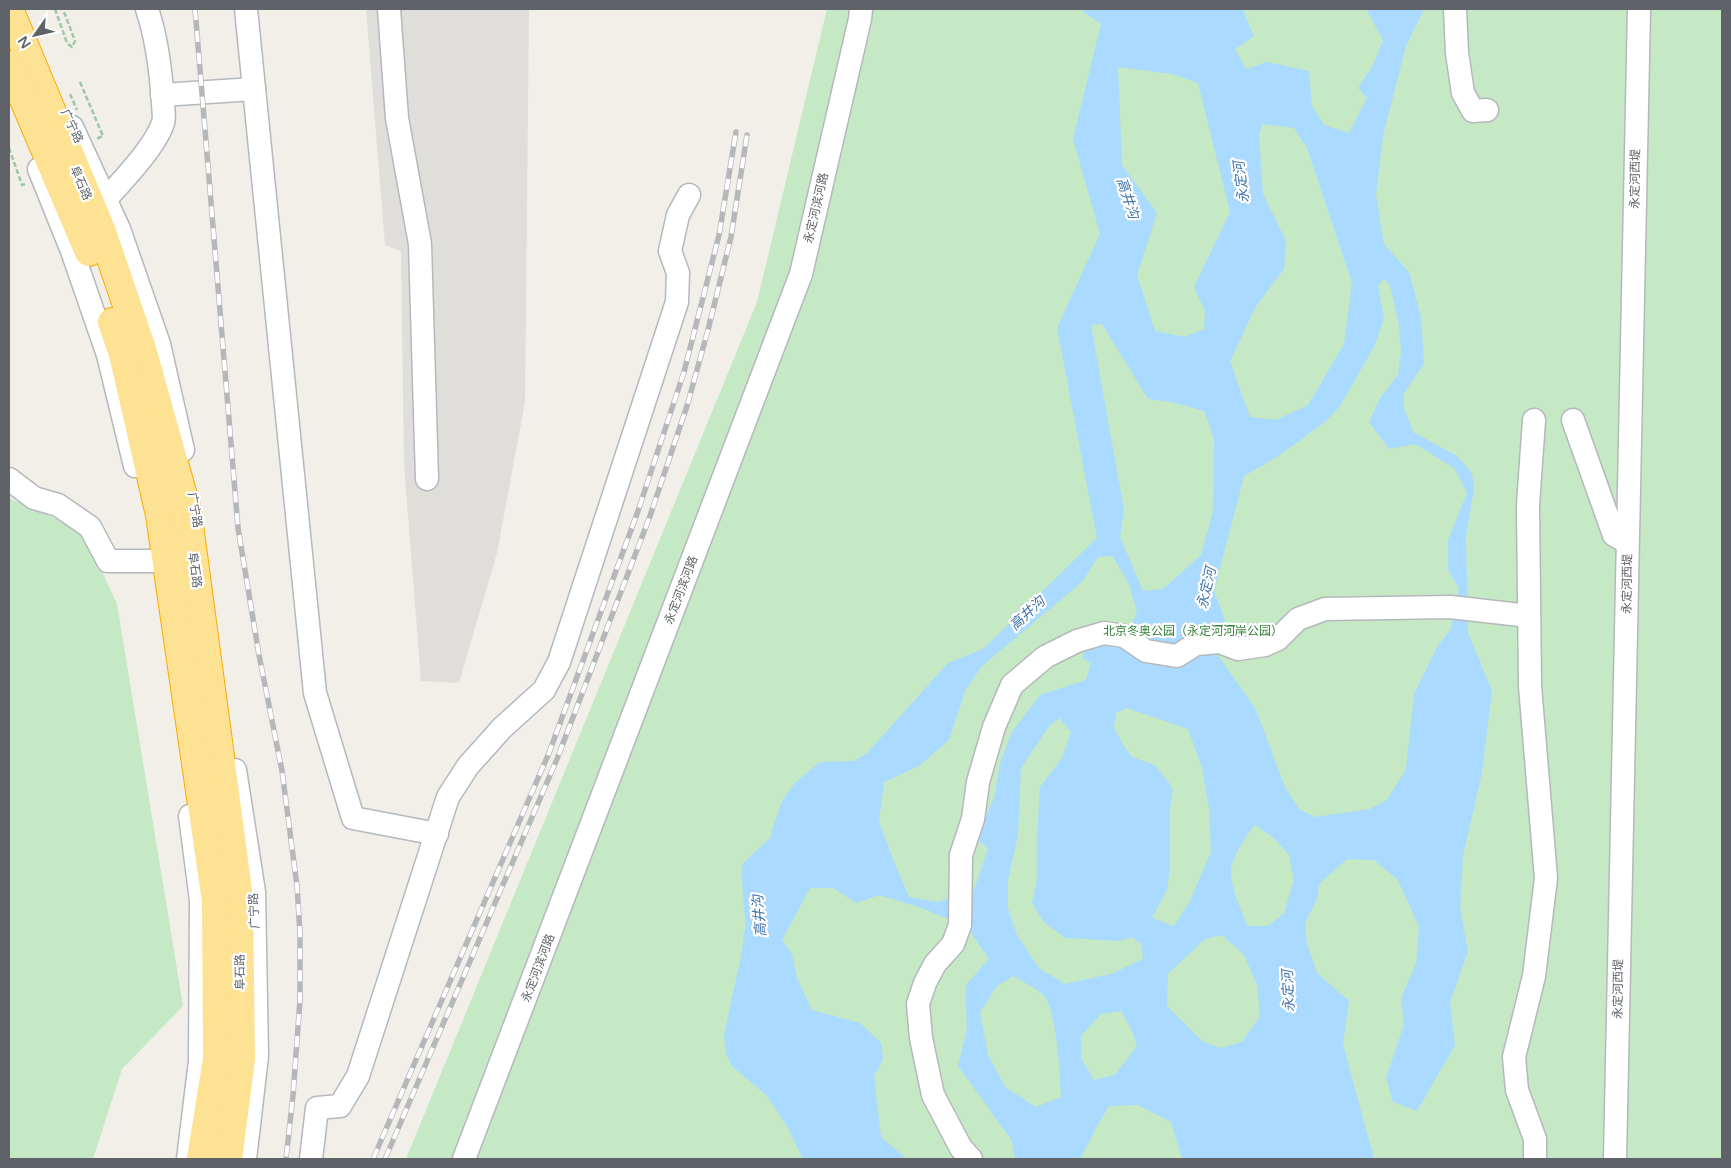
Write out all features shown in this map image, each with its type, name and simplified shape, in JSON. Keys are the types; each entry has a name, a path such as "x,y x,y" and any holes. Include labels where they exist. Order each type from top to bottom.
{"highway":[{"name":"阜石路","path":"9,9 102,232 142,348 187,510 239,898 241,1059 228,1159"},
{"name":"阜石路","path":"9,65 86,243 123,354 160,515 216,901 217,1059 201,1159"}],"street":[{"name":"广宁路","path":"18,9 119,229 159,344 195,505 254,892 257,1056 245,1159"},
{"path":"106,199 150,146 164,121 161,75 147,9"},
{"path":"246,9 315,693 353,818 437,834"},
{"path":"389,9 397,118 420,244 426,479"},
{"name":"永定河滨河路","path":"464,1159 801,274 861,9"},
{"path":"1455,9 1457,53 1463,93 1474,111 1487,110"},
{"name":"永定河西堤","path":"1615,1159 1639,9"},
{"path":"162,95 254,89"},
{"path":"9,94 72,251 108,355 148,518 170,645 201,900 200,1061 188,1159"},
{"path":"311,1159 317,1108 340,1106 358,1076 448,797 468,766 502,728 544,690 559,662 677,302 678,274 670,251 678,216 689,195"},
{"path":"1534,420 1528,505 1530,686 1546,878 1534,976 1514,1057 1517,1090 1535,1139 1535,1159"},
{"path":"1573,420 1614,534 1627,542"},
{"path":"9,479 34,498 58,505 90,527 108,561 154,561"},
{"path":"971,1159 960,1148 933,1095 921,1038 918,1004 928,976 935,964 953,944 960,925 960,854 973,819 978,782 994,727 1012,685 1045,657 1077,641 1104,633 1124,636 1146,651 1177,656 1196,644 1220,642 1238,648 1265,645 1278,639 1298,619 1325,608 1450,607 1529,616"}],"path":[{"path":"55,9 67,43 72,46 75,41 63,9"},
{"path":"80,82 103,136 91,141"}],"shaded area":[{"path":"366,9 529,9 525,402 497,553 459,683 421,681 404,465 401,251 385,245"}],"green space":[{"name":"北京冬奥公园（永定河河岸公园）","path":"827,9 1722,9 1722,1159 406,1159 757,302"},
{"path":"9,498 83,531 117,604 183,1006 122,1069 93,1159 9,1159"}],"water":[{"name":"永定河","path":"1079,9 1247,9 1243,11 1254,36 1235,49 1246,69 1267,62 1309,71 1312,106 1324,125 1349,133 1367,98 1358,88 1373,65 1383,40 1366,9 1424,9 1406,46 1383,136 1376,195 1384,244 1409,272 1421,317 1424,364 1404,393 1404,408 1413,432 1457,456 1472,473 1474,489 1466,536 1468,633 1492,691 1482,772 1463,856 1460,907 1468,952 1450,1002 1455,1045 1417,1111 1393,1102 1386,1078 1404,1024 1401,998 1416,964 1419,927 1398,880 1374,860 1347,859 1319,884 1317,899 1305,923 1307,944 1317,973 1349,1001 1343,1044 1374,1159 1182,1159 1171,1122 1138,1105 1109,1106 1081,1159 1015,1159 1012,1141 958,1066 967,1029 965,986 989,959 967,927 922,908 879,895 856,903 833,888 810,888 782,940 792,954 797,978 812,1010 860,1023 881,1043 883,1059 874,1076 881,1137 907,1159 803,1159 788,1128 767,1096 732,1066 726,1054 724,1034 741,957 746,921 764,871 772,830 783,799 795,783 820,762 854,761 867,753 948,663 983,649 1097,538 1057,328 1100,234 1073,139 1101,24","holes":["1118,67 1172,74 1198,83 1230,212 1194,287 1205,311 1204,329 1185,337 1155,331 1137,275 1157,213 1122,165","1262,124 1294,128 1307,148 1352,283 1344,344 1308,405 1276,420 1250,417 1230,361 1256,306 1284,269 1286,241 1263,194 1259,136","1384,279 1390,285 1399,324 1401,352 1398,375 1380,398 1369,422 1389,449 1415,444 1454,468 1467,493 1448,540 1448,570 1459,588 1451,629 1437,647 1414,694 1406,769 1387,800 1370,809 1315,817 1299,809 1285,787 1256,710 1217,654 1226,623 1214,591 1244,476 1277,457 1325,422 1340,406 1375,345 1384,318 1378,286","1102,324 1148,399 1171,402 1204,411 1214,439 1213,511 1201,555 1163,589 1143,591 1120,537 1124,510 1091,325","1113,556 1129,585 1137,611 1124,644 1086,645 1082,658 1091,663 1086,680 1040,695 1012,732 1001,760 994,798 976,839 988,848 974,890 938,902 909,897 879,822 884,782 919,766 949,740 966,689 982,666 1082,582 1098,557","1127,708 1188,729 1202,768 1209,808 1211,852 1189,903 1174,926 1152,918 1167,890 1170,868 1170,808 1173,791 1168,781 1154,765 1132,757 1114,728 1116,713","1060,718 1071,732 1062,758 1040,787 1037,879 1032,903 1044,922 1065,938 1119,941 1132,937 1141,944 1143,959 1111,974 1065,984 1039,968 1017,935 1008,908 1008,880 1018,835 1021,768 1050,725","1255,825 1274,838 1289,855 1294,880 1284,913 1268,926 1247,926 1235,893 1231,868 1243,841","1222,935 1244,955 1257,985 1260,1016 1242,1042 1220,1048 1202,1041 1167,1006 1168,974 1205,939","1013,976 1043,994 1049,1006 1057,1046 1061,1097 1036,1107 1005,1087 988,1055 980,1012 997,986","1121,1011 1132,1031 1137,1046 1115,1075 1094,1080 1081,1058 1081,1036 1101,1014"]}],"waterway":[{"name":"高井沟","path":"760,929 755,871 793,836"}],"railway":[{"path":"195,9 238,528 259,655 282,771 297,886 300,933 300,1000 286,1159"},
{"path":"373,1159 549,753 638,511 684,372 719,235 736,132"},
{"path":"385,1159 557,759 650,516 687,406 708,330 731,237 747,135"}]}
